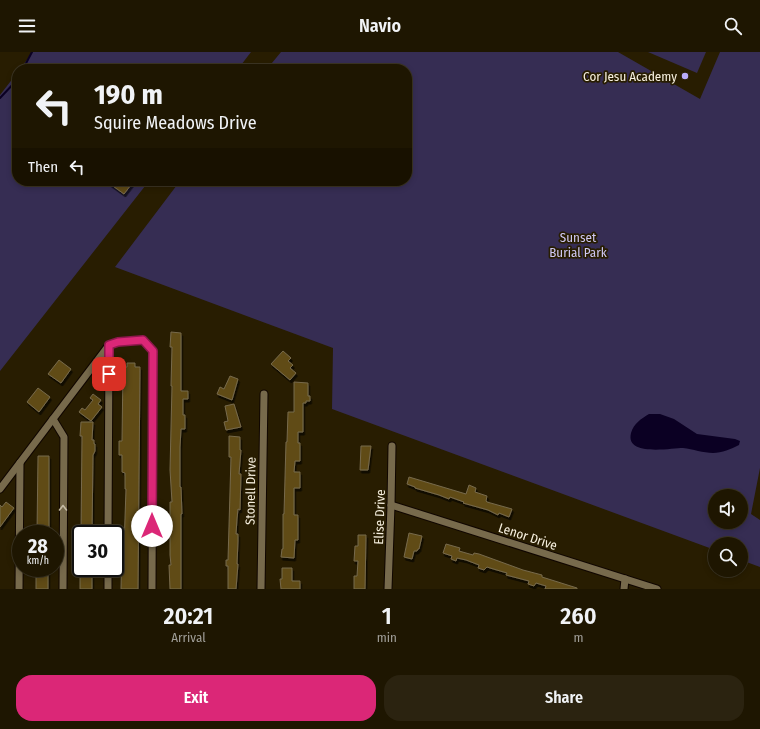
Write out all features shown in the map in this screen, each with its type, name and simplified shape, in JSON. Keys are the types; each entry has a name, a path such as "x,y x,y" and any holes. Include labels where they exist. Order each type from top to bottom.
{"street":[{"path":"0,490 109,345 118,342 143,340 153,351 152,589"},
{"path":"108,525 109,345"},
{"name":"Stonell Drive","path":"261,589 264,394"},
{"path":"53,419 64,437 63,589"},
{"name":"Elise Drive","path":"388,589 392,446"},
{"path":"19,589 20,463"},
{"name":"Lenor Drive","path":"391,505 656,589"},
{"path":"108,577 108,589"},
{"path":"624,579 624,589"}],"green space":[{"path":"33,52 251,52 242,64 24,64"},
{"name":"Sunset Burial Park","path":"281,52 618,52 700,99 720,52 760,52 760,468 751,514 760,520 760,567 748,563 748,537 708,537 708,547 332,409 333,348 115,267 176,186 412,186 412,64 271,64"},
{"path":"648,52 706,52 697,73"},
{"path":"12,79 12,186 145,186 0,371 0,95"}],"shaded area":[{"path":"649,414 660,414 674,419 697,434 735,439 740,441 739,445 723,452 716,453 683,448 650,450 642,448 635,445 631,441 631,433 636,424"}],"building":[{"path":"113,186 130,186 124,194"},
{"path":"171,332 181,333 181,391 188,391 188,399 183,399 185,429 181,429 180,447 182,514 181,589 170,589 169,565 171,565 170,502 172,502 170,470 172,386 172,347 170,347"},
{"path":"283,351 291,358 288,361 293,365 290,368 296,373 290,380 271,364"},
{"path":"59,360 71,369 61,383 48,374"},
{"path":"127,363 135,363 135,367 140,367 138,589 121,589 121,577 124,577 126,489 125,473 122,472 122,455 119,455 119,441 122,441 123,367 127,367"},
{"path":"230,376 238,379 232,400 217,394 220,387 224,389"},
{"path":"294,382 308,383 308,396 310,396 310,401 303,403 303,432 298,432 298,443 300,443 300,461 295,461 294,472 300,472 300,488 294,488 294,515 298,515 298,540 295,540 294,558 281,557 283,549 283,514 288,412 294,412"},
{"path":"38,388 50,397 39,412 27,402"},
{"path":"93,394 101,400 98,404 102,407 91,421 79,412 82,408 85,410 93,400 90,398"},
{"path":"234,404 241,427 226,430 224,422 228,421 225,406"},
{"path":"81,422 93,422 92,440 94,440 95,451 93,455 92,525 81,525 82,436 80,436"},
{"path":"229,436 240,437 241,450 239,474 241,474 240,510 238,509 236,534 238,534 238,564 236,589 228,589 228,566 226,566 226,560 228,560 231,457 229,457"},
{"path":"361,446 371,446 368,470 360,470"},
{"path":"38,456 49,456 49,525 37,525"},
{"path":"409,477 466,494 469,485 476,488 475,492 487,496 487,502 512,509 509,517 499,513 498,515 450,497 449,499 415,488 407,484"},
{"path":"6,502 14,508 0,527 0,505 2,507"},
{"path":"409,533 422,536 419,549 414,551 412,559 404,557"},
{"path":"358,535 366,535 365,589 354,589 354,576 357,576 358,561 354,561 355,546 358,546"},
{"path":"446,544 460,548 459,551 473,555 474,553 479,554 523,570 542,575 542,577 577,589 545,589 546,586 536,583 534,586 528,584 529,581 506,575 507,573 487,567 484,570 478,568 479,565 466,560 457,558 456,561 451,559 452,556 443,553"},
{"path":"282,568 292,568 292,581 300,581 300,589 281,589 280,579 282,579"},
{"path":"36,577 48,577 48,589 36,589"},
{"path":"80,577 92,577 92,589 80,589"}],"waterway":[{"path":"26,64 32,52"},
{"path":"0,98 12,85"}],"place":[{"name":"Cor Jesu Academy","path":"685,76"}],"route":[{"path":"109,374 109,345 118,342 143,340 153,351 152,526"}]}
